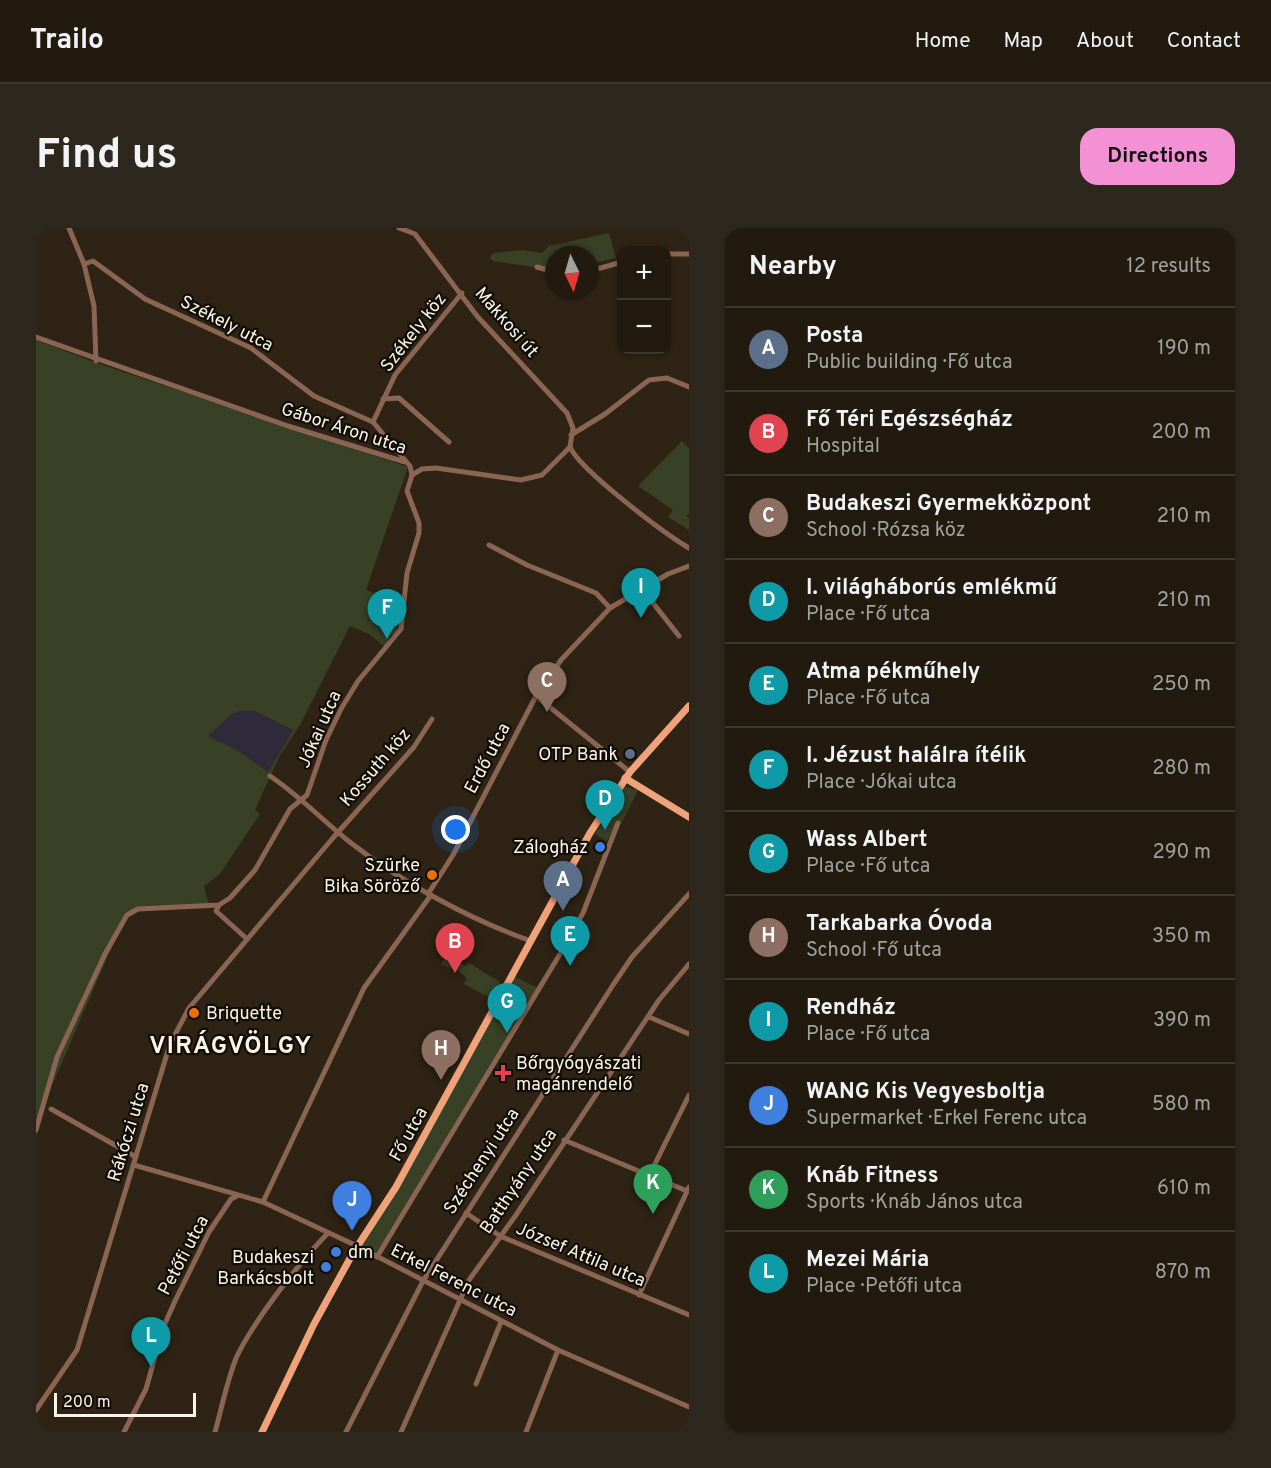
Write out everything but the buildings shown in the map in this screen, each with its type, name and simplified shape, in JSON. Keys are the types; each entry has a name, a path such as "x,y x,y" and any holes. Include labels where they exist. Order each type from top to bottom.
{"main road":[{"name":"Fő utca","path":"262,1432 314,1324 357,1246 396,1187 586,838 628,775 689,706"},
{"path":"628,775 689,817"}],"street":[{"path":"69,228 84,264 96,315 96,361"},
{"name":"Makkosi út","path":"399,228 415,231 477,316 567,413 572,422 570,447"},
{"path":"671,254 689,254"},
{"name":"Székely utca","path":"84,264 93,261 146,299 251,348 314,396 373,422 406,463"},
{"path":"599,268 617,263"},
{"path":"537,267 545,269"},
{"name":"Székely köz","path":"373,422 401,368 462,293"},
{"name":"Gábor Áron utca","path":"36,337 96,361 319,437 406,463 410,466 412,475 422,469 436,468 521,480 542,475 570,447"},
{"path":"572,435 649,380 667,378 689,387"},
{"path":"383,399 399,398 449,442"},
{"path":"570,447 588,469 644,516 689,548"},
{"name":"Jókai utca","path":"219,905 243,886 255,870 293,805 307,795 326,740 341,709 358,681 401,629 406,573 419,533 419,524 407,491 412,475"},
{"path":"489,545 527,565 596,593 610,608"},
{"name":"Erdő utca","path":"431,895 536,696 561,660 610,608 689,566"},
{"path":"642,589 679,636"},
{"path":"536,696 628,775"},
{"name":"Kossuth köz","path":"338,832 414,747 432,719"},
{"path":"270,776 302,800 338,832 431,895 531,941"},
{"name":"Fő utca","path":"377,1257 560,954 582,913 618,823"},
{"name":"Rákóczi utca","path":"36,1410 77,1350 176,1029 189,1008 338,832"},
{"name":"Széchenyi utca","path":"346,1432 423,1281 466,1213 632,957 689,894"},
{"path":"263,1202 364,988 431,895"},
{"path":"36,1130 57,1057 105,954 127,915 138,909 219,905 216,911 247,939"},
{"name":"Batthyány utca","path":"401,1432 469,1280 659,1000 689,964"},
{"path":"649,1017 689,1034"},
{"path":"650,1174 689,1095"},
{"path":"51,1109 136,1157"},
{"path":"564,1140 688,1189 639,1295"},
{"name":"Erkel Ferenc utca","path":"134,1165 263,1202 357,1246 558,1350 689,1407"},
{"name":"Petőfi utca","path":"124,1432 146,1389 163,1328 175,1301 209,1232 231,1199 237,1196"},
{"name":"József Attila utca","path":"466,1213 500,1236 689,1315"},
{"path":"215,1432 238,1356 264,1315 313,1249 328,1233"},
{"path":"476,1384 501,1322"},
{"path":"526,1432 558,1350"}],"shaded area":[{"path":"240,711 253,711 293,730 268,772 237,750 207,736 232,714"}],"green space":[{"path":"609,233 616,258 599,262 599,246 549,246"},
{"path":"523,250 542,253 545,250 545,269 493,261 490,258 493,253"},
{"path":"36,340 97,363 408,467 366,590 396,601 399,605 399,623 395,635 391,635 385,647 369,634 350,626 300,725 279,757 255,810 260,814 220,874 204,886 209,905 130,912 119,930 45,1102 36,1136","holes":["240,711 254,711 293,730 268,772 237,750 208,736 232,714"]},
{"path":"682,441 689,448 689,514 686,515 689,518 689,530 668,517 673,510 638,486"},
{"path":"625,786 638,790 621,824 616,824 607,841 595,834"},
{"path":"452,958 466,966 469,963 500,982 490,998 464,984 467,979 461,972 441,964 444,959"},
{"path":"511,975 540,989 377,1257 357,1246 396,1187"}],"place":[{"name":"Rendház","path":"641,618"},
{"name":"I. Jézust halálra ítélik","path":"387,639"},
{"name":"Budakeszi Gyermekközpont","path":"547,712"},
{"name":"OTP Bank","path":"630,754"},
{"name":"I. világháborús emlékmű","path":"605,830"},
{"name":"Zálogház","path":"600,847"},
{"name":"Szürke Bika Söröző","path":"432,875"},
{"name":"Posta","path":"563,911"},
{"name":"Atma pékműhely","path":"570,966"},
{"name":"Fő Téri Egészségház","path":"455,973"},
{"name":"Briquette","path":"194,1013"},
{"name":"Wass Albert","path":"507,1033"},
{"name":"Bőrgyógyászati magánrendelő","path":"503,1073"},
{"name":"Tarkabarka Óvoda","path":"441,1080"},
{"name":"Knáb Fitness","path":"653,1214"},
{"name":"WANG Kis Vegyesboltja","path":"352,1231"},
{"name":"dm","path":"336,1252"},
{"name":"Budakeszi Barkácsbolt","path":"326,1267"},
{"name":"Mezei Mária","path":"151,1367"}],"district":[{"name":"VIRÁGVÖLGY","path":"231,1045"}]}
